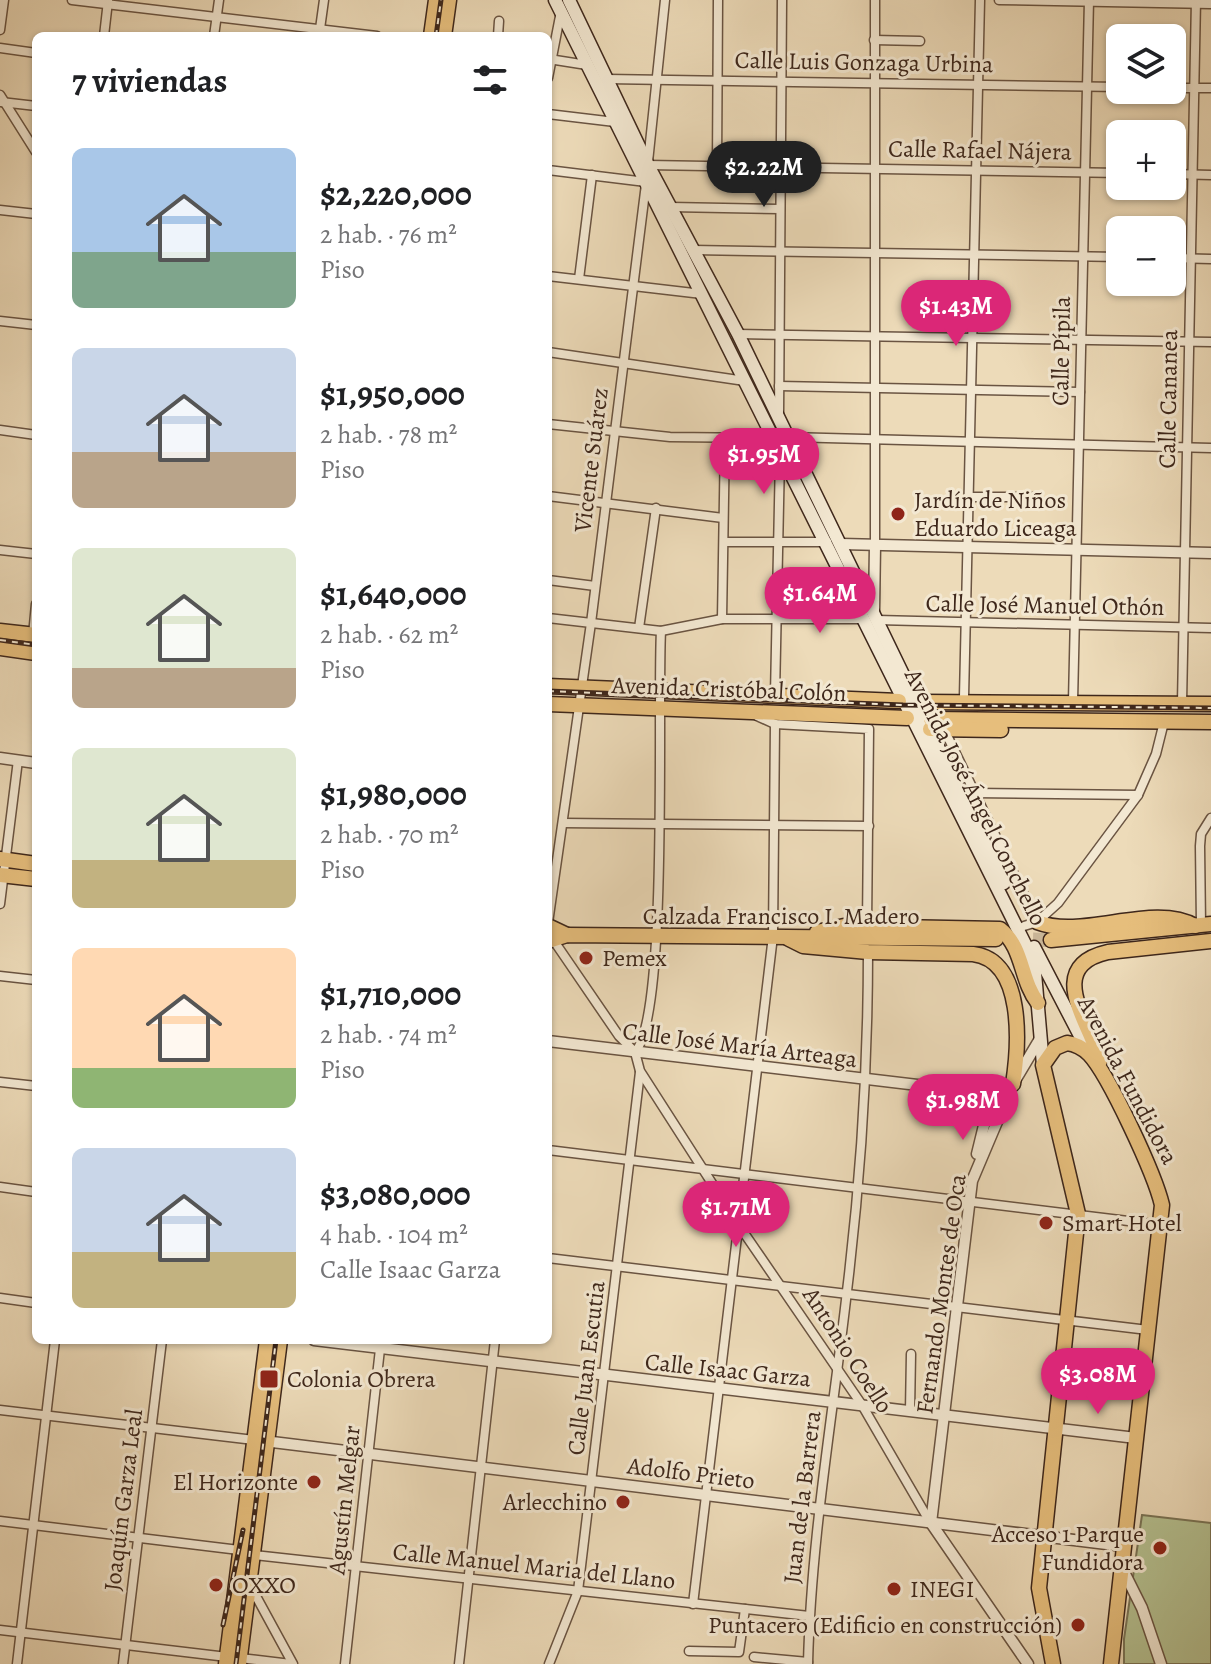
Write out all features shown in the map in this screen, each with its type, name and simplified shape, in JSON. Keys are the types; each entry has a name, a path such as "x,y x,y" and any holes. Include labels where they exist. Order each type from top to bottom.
{"main road":[{"path":"430,32 434,0"},
{"path":"448,32 452,0"},
{"name":"Avenida José Ángel Conchello","path":"563,3 587,65 615,122 826,542 871,618"},
{"name":"Avenida José Ángel Conchello","path":"563,3 607,79 648,165 738,334 841,544 871,618 1029,952 1038,1003 1043,1065"},
{"path":"780,450 788,437"},
{"path":"0,631 32,635"},
{"path":"0,648 32,652"},
{"name":"Avenida Cristóbal Colón","path":"552,686 909,699 1211,704"},
{"path":"909,699 964,697 1073,702"},
{"name":"Avenida José Ángel Conchello","path":"909,699 935,726 1030,924 1035,951"},
{"path":"1164,722 1182,703"},
{"name":"Avenida Cristóbal Colón","path":"552,704 907,718"},
{"path":"935,726 1073,721 1211,722"},
{"path":"2,867 32,864"},
{"path":"2,867 32,878"},
{"path":"1030,924 1075,926 1170,919 1202,925"},
{"path":"1051,940 1202,925"},
{"path":"805,936 837,927 1000,929 1019,955 1028,991 1038,1003"},
{"path":"779,936 803,946 868,952 973,954 996,963 1010,989 1018,1036 1013,1084"},
{"name":"Calzada Francisco I. Madero","path":"556,939 779,936 996,939"},
{"path":"1103,1077 1098,1055 1076,1002 1075,978 1080,967 1097,954 1211,941"},
{"name":"Avenida Fundidora","path":"1035,951 1156,1181 1162,1205 1111,1663"},
{"path":"1053,1664 1039,1588 1078,1214 1043,1065 1062,1043 1074,1044 1090,1055"},
{"path":"261,1440 267,1344"},
{"path":"233,1661 261,1440 279,1344"},
{"path":"233,1661 250,1585 247,1552"}],"street":[{"path":"0,30 4,0"},
{"path":"72,0 108,2 314,32"},
{"path":"215,32 219,0"},
{"path":"320,32 324,0"},
{"name":"Vicente Suárez","path":"552,898 616,431 665,0"},
{"path":"717,166 718,0"},
{"path":"779,418 782,0"},
{"path":"871,618 875,545 875,0"},
{"path":"964,697 980,0"},
{"path":"999,0 1211,4"},
{"name":"Calle Pípila","path":"1073,702 1088,1"},
{"path":"104,32 108,2"},
{"name":"Calle Cananea","path":"1182,703 1196,2"},
{"path":"552,47 563,3"},
{"path":"498,32 499,21"},
{"path":"874,40 920,41"},
{"path":"0,48 32,52"},
{"path":"552,59 587,65"},
{"name":"Calle Luis Gonzaga Urbina","path":"607,79 1106,87"},
{"path":"1186,88 1211,88"},
{"path":"1,100 32,105"},
{"path":"1,100 32,146"},
{"path":"552,114 615,122"},
{"name":"Calle Rafael Nájera","path":"648,165 1106,173"},
{"path":"552,170 646,182"},
{"path":"579,279 592,175"},
{"path":"1186,175 1211,175"},
{"path":"670,207 780,209"},
{"path":"0,210 32,214"},
{"path":"692,250 1106,257"},
{"path":"1186,259 1211,259"},
{"path":"552,276 702,294"},
{"path":"0,321 32,325"},
{"path":"738,334 1211,342"},
{"path":"552,353 746,381"},
{"path":"779,386 1080,392"},
{"path":"552,424 670,437 774,438"},
{"path":"0,430 32,434"},
{"path":"788,437 1211,448"},
{"path":"722,619 725,438"},
{"path":"776,695 780,450"},
{"path":"552,496 723,518"},
{"path":"969,497 1035,497"},
{"path":"639,628 656,508"},
{"path":"724,542 1211,553"},
{"path":"0,550 32,554"},
{"path":"552,581 595,586"},
{"name":"Calle José Manuel Othón","path":"552,618 661,631 722,619 871,618 1211,628"},
{"path":"635,1052 645,1030 655,938 661,823 657,689 661,631"},
{"path":"745,712 775,724 869,729 867,926"},
{"path":"935,726 974,793 1030,924 1058,903 1138,795 1156,754 1164,722"},
{"path":"693,1604 758,1068 779,936 774,825 775,724"},
{"path":"0,758 32,762"},
{"path":"0,904 2,867 18,760"},
{"path":"974,793 1138,795"},
{"path":"1202,925 1200,846 1205,824 1211,818"},
{"path":"563,823 869,826"},
{"name":"Antonio Coello","path":"556,939 619,1036 635,1052 640,1071 740,1227 862,1405 931,1523 1028,1664"},
{"name":"Juan de la Barrera","path":"808,1663 818,1510 859,1187 868,1080 868,952"},
{"path":"0,976 32,980"},
{"name":"Fernando Montes de Oca","path":"931,1523 972,1181 1013,1084 1041,1037"},
{"name":"Calle José María Arteaga","path":"552,1042 968,1091 981,1097 988,1118 972,1181"},
{"name":"Calle Juan Escutia","path":"549,1664 578,1591 640,1071"},
{"path":"0,1082 32,1086"},
{"path":"552,1151 1161,1225"},
{"path":"0,1187 32,1191"},
{"path":"552,1259 1148,1330"},
{"path":"0,1298 32,1302"},
{"path":"17,1664 55,1344"},
{"name":"Joaquín Garza Leal","path":"123,1664 162,1344"},
{"name":"Calle Isaac Garza","path":"381,1344 604,1376 1136,1438"},
{"name":"Agustín Melgar","path":"345,1664 381,1344"},
{"path":"459,1664 495,1344"},
{"path":"910,1411 911,1354"},
{"path":"0,1410 261,1440"},
{"name":"Adolfo Prieto","path":"261,1440 1123,1546"},
{"name":"Calle Manuel Maria del Llano","path":"0,1521 357,1567 809,1616"},
{"path":"1121,1566 1142,1608 1161,1664"},
{"path":"250,1585 292,1664"},
{"path":"689,1651 739,1652 745,1609"},
{"path":"0,1630 233,1661 292,1664"},
{"path":"754,1657 808,1663"}],"green space":[{"path":"734,337 783,435 780,443 730,341"},
{"path":"1142,1515 1211,1523 1211,1664 1124,1664 1124,1639"}],"tunnel":[{"path":"1012,939 1051,940"}],"railway":[{"path":"437,32 441,0"},
{"path":"0,640 32,644"},
{"path":"552,691 903,705 1211,708"},
{"path":"236,1664 276,1344"},
{"path":"223,1625 243,1530"}],"place":[{"name":"Jardín de Niños Eduardo Liceaga","path":"898,514"},
{"name":"Pemex","path":"586,958"},
{"name":"Smart Hotel","path":"1046,1223"},
{"name":"Colonia Obrera","path":"269,1379"},
{"name":"El Horizonte","path":"314,1482"},
{"name":"Arlecchino","path":"623,1502"},
{"name":"Acceso 1 Parque Fundidora","path":"1160,1548"},
{"name":"OXXO","path":"216,1585"},
{"name":"INEGI","path":"894,1589"},
{"name":"Puntacero (Edificio en construcción)","path":"1078,1625"}]}
